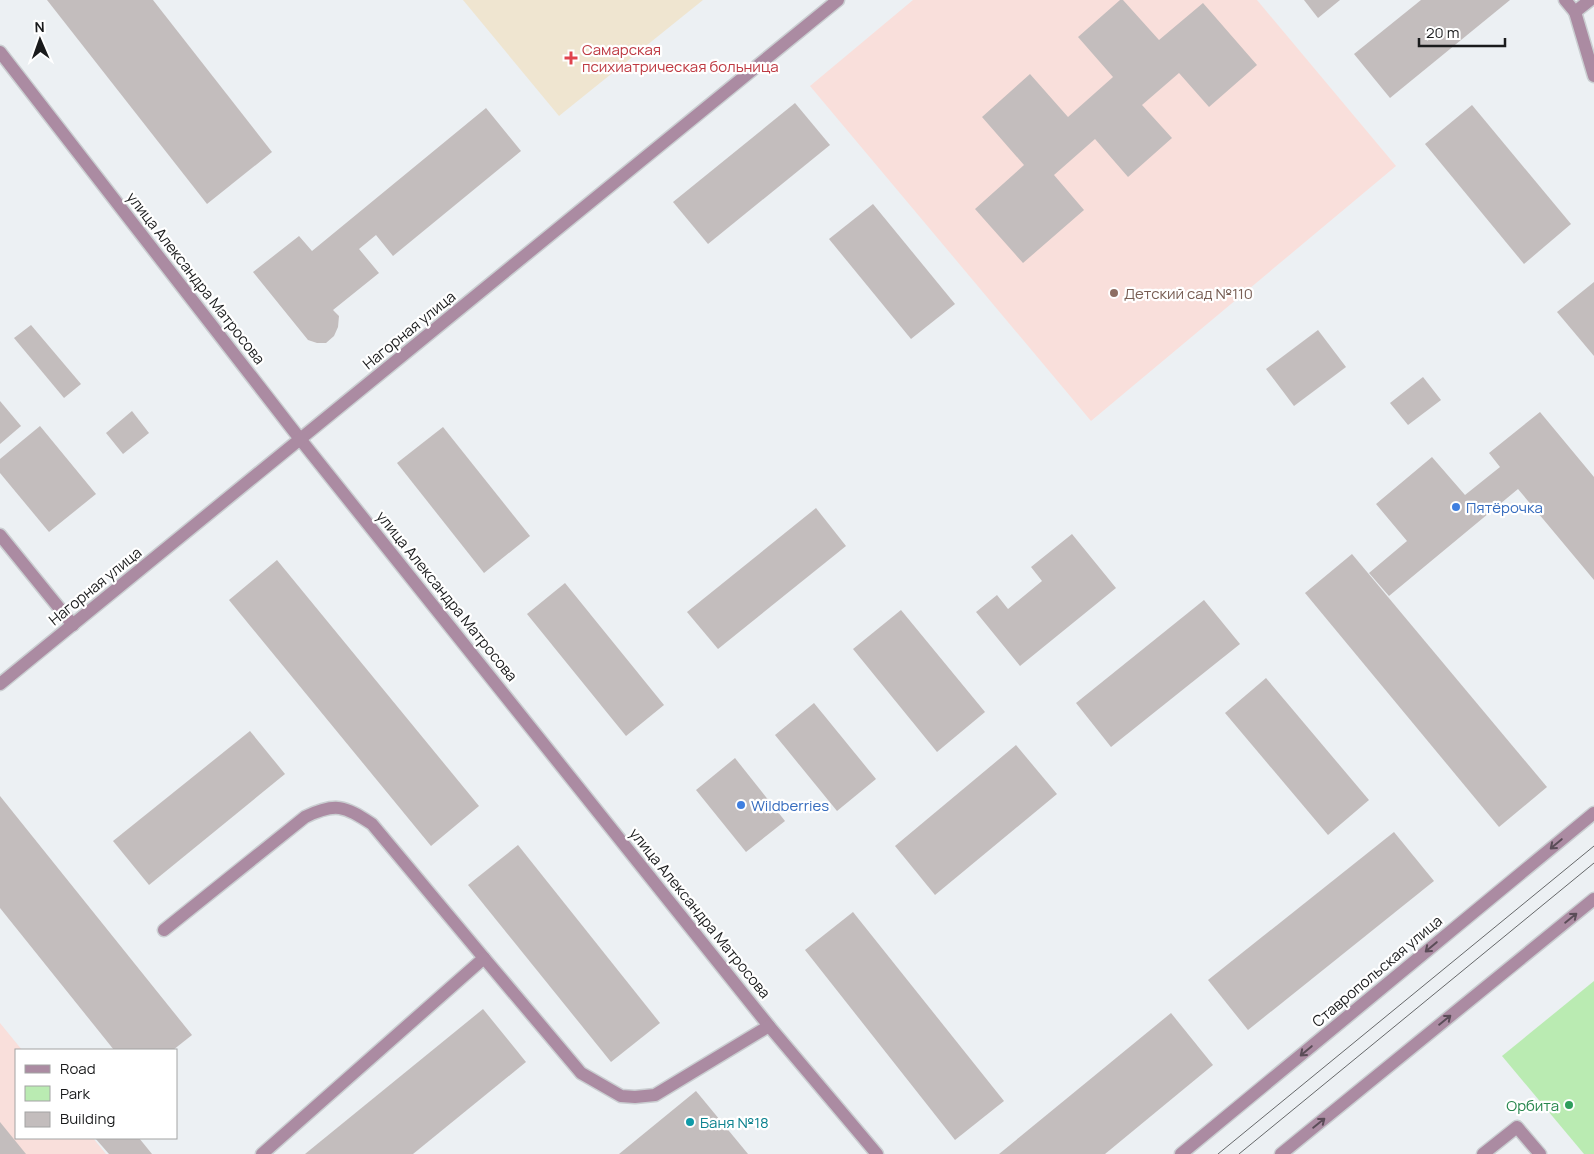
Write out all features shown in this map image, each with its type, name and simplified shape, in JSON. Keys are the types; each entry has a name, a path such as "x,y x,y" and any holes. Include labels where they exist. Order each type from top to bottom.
{"street":[{"name":"Нагорная улица","path":"0,684 838,0"},
{"path":"1565,0 1575,12 1594,76"},
{"path":"1575,12 1590,0"},
{"name":"улица Александра Матросова","path":"0,52 300,439 769,1026 876,1154"},
{"path":"0,535 72,625"},
{"path":"164,930 305,817 322,809 335,807 350,810 372,824 581,1073 621,1096 655,1095 769,1026"},
{"name":"Ставропольская улица","path":"1181,1154 1594,813"},
{"path":"1282,1154 1594,899"},
{"path":"262,1154 484,958"},
{"path":"1483,1154 1517,1127 1540,1154"}],"shaded area":[{"name":"Самарская психиатрическая больница","path":"463,0 703,0 559,116"},
{"name":"Детский сад №110","path":"913,0 1257,0 1396,166 1091,421 810,86"},
{"path":"0,1023 21,1049 15,1049 15,1139 94,1139 106,1154 0,1154"}],"green space":[{"name":"Орбита","path":"1594,981 1594,1154 1584,1154 1502,1056"}],"building":[{"path":"47,0 153,0 272,152 207,204"},
{"path":"1120,0 1123,0 1159,40 1203,3 1257,65 1209,107 1179,73 1142,105 1172,138 1128,177 1095,139 1054,175 1084,210 1023,263 975,209 1024,165 982,117 1030,74 1068,117 1113,77 1078,37"},
{"path":"1304,0 1340,0 1318,18"},
{"path":"1421,0 1510,0 1390,98 1354,54"},
{"path":"795,103 830,145 708,244 673,202"},
{"path":"1472,105 1571,224 1524,264 1425,144"},
{"path":"486,108 521,151 393,256 376,235 359,249 379,273 333,310 339,316 338,327 334,336 326,343 308,340 253,272 299,236 312,251"},
{"path":"873,204 955,304 911,339 829,239"},
{"path":"1594,282 1594,356 1557,312"},
{"path":"31,325 81,384 64,398 14,338"},
{"path":"1318,330 1346,367 1294,406 1266,369"},
{"path":"1423,377 1441,400 1408,425 1390,403"},
{"path":"0,401 21,426 0,444"},
{"path":"132,411 149,433 123,454 106,433"},
{"path":"1540,412 1594,477 1594,580 1518,489 1389,596 1369,573 1407,541 1376,504 1432,457 1465,495 1500,467 1489,453"},
{"path":"40,426 96,494 49,532 0,473 0,459"},
{"path":"443,427 530,536 484,573 397,463"},
{"path":"816,508 846,546 718,649 687,612"},
{"path":"1072,534 1116,588 1020,666 976,612 997,595 1008,609 1042,581 1031,567"},
{"path":"1352,554 1547,787 1499,827 1305,593"},
{"path":"277,560 479,806 431,846 229,600"},
{"path":"565,583 664,705 626,736 527,614"},
{"path":"1204,600 1240,644 1111,747 1076,703"},
{"path":"901,610 985,712 937,752 853,649"},
{"path":"1266,678 1369,800 1328,835 1225,713"},
{"path":"814,703 876,779 837,811 775,735"},
{"path":"250,731 285,774 149,885 113,841"},
{"path":"1016,745 1057,794 935,895 895,846"},
{"name":"Wildberries","path":"735,758 785,821 746,852 696,790"},
{"path":"0,796 192,1035 174,1049 113,1049 0,908"},
{"path":"1394,832 1434,881 1248,1030 1208,980"},
{"path":"518,845 660,1023 611,1062 468,885"},
{"path":"853,912 1004,1101 955,1140 805,950"},
{"path":"483,1009 526,1062 413,1154 305,1154"},
{"path":"1171,1013 1213,1065 1105,1154 999,1154"},
{"name":"Баня №18","path":"696,1091 748,1154 619,1154"},
{"path":"0,1122 26,1154 0,1154"},
{"path":"96,1139 140,1139 152,1154 109,1154"}],"tram line":[{"path":"1218,1154 1594,846"},
{"path":"1239,1154 1594,863"}],"place":[{"name":"Самарская психиатрическая больница","path":"571,58"},
{"name":"Детский сад №110","path":"1114,293"},
{"name":"Пятёрочка","path":"1456,507"},
{"name":"Wildberries","path":"741,805"},
{"name":"Орбита","path":"1569,1105"},
{"name":"Баня №18","path":"690,1122"}]}
